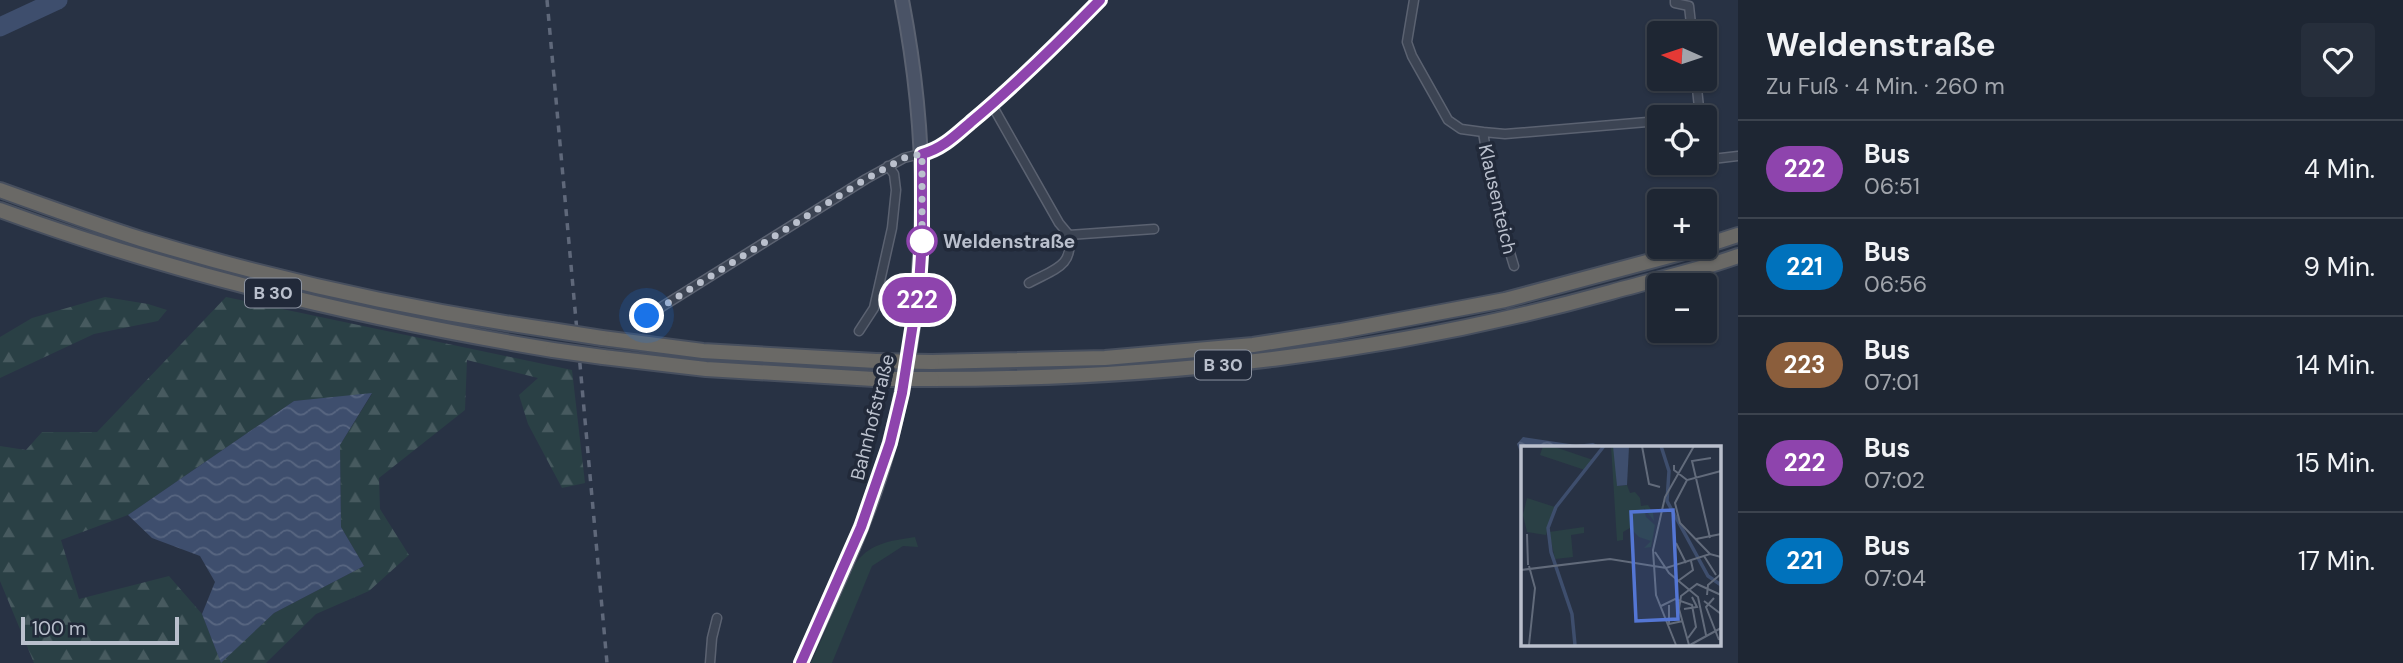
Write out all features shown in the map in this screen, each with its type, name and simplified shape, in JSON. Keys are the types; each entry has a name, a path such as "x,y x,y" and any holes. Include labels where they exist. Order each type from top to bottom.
{"highway":[{"name":"B 30","path":"0,190 141,239 327,288 458,316 703,351 876,361 1105,358 1253,345 1506,300 1657,259"},
{"name":"B 30","path":"0,211 134,256 347,312 457,334 553,350 706,369 874,379 1105,376 1263,361 1390,342 1549,309 1738,256"},
{"name":"B 30","path":"1717,242 1738,235"}],"main road":[{"name":"Bahnhofstraße","path":"802,663 861,527 890,443 902,393 919,285 922,154 913,60 902,0"}],"street":[{"path":"647,316 888,166 942,146 1052,50 1100,0"},
{"name":"Klausenteich","path":"1414,0 1407,42 1412,56 1448,120 1461,129 1483,132 1494,200 1514,266"},
{"path":"1675,0 1675,3 1689,6 1691,21"},
{"path":"992,105 1059,223 1069,235 1069,257 1061,265 1029,283"},
{"path":"1483,132 1505,134 1647,122"},
{"path":"1717,158 1738,156"},
{"name":"Bahnhofstraße","path":"859,331 874,308 892,228 896,190 894,174 888,166"},
{"path":"1069,235 1154,229"},
{"path":"710,663 717,618"}],"green space":[{"path":"105,297 167,310 158,321 94,334 0,378 0,337 32,318"},
{"path":"226,297 572,370 585,483 562,488 528,424 519,395 538,378 467,360 465,410 379,478 380,509 409,555 369,591 316,614 266,663 34,663 0,581 0,446 26,450 42,432 97,432","holes":["372,394 340,445 341,527 364,566 274,613 221,662 202,614 169,576 79,599 61,540 128,515 294,401"]},
{"path":"915,537 918,547 903,546 872,566 832,663 811,663 860,558 880,544"}],"water":[{"path":"372,393 340,445 341,527 364,566 274,613 221,663 202,614 215,582 200,556 152,538 128,515 294,401"},
{"path":"1523,437 1576,445 1593,443 1600,446 1521,446 1520,452 1517,444"}],"waterway":[{"path":"0,27 58,0"}],"railway":[{"path":"547,0 607,663"}],"bus line":[{"name":"222","path":"801,663 861,527 890,443 902,393 919,285 922,154 942,146 992,105 1052,50 1100,0"}],"place":[{"name":"Weldenstraße","path":"922,241"}],"route":[{"path":"647,316 866,179 904,158 922,154 922,241"}]}
